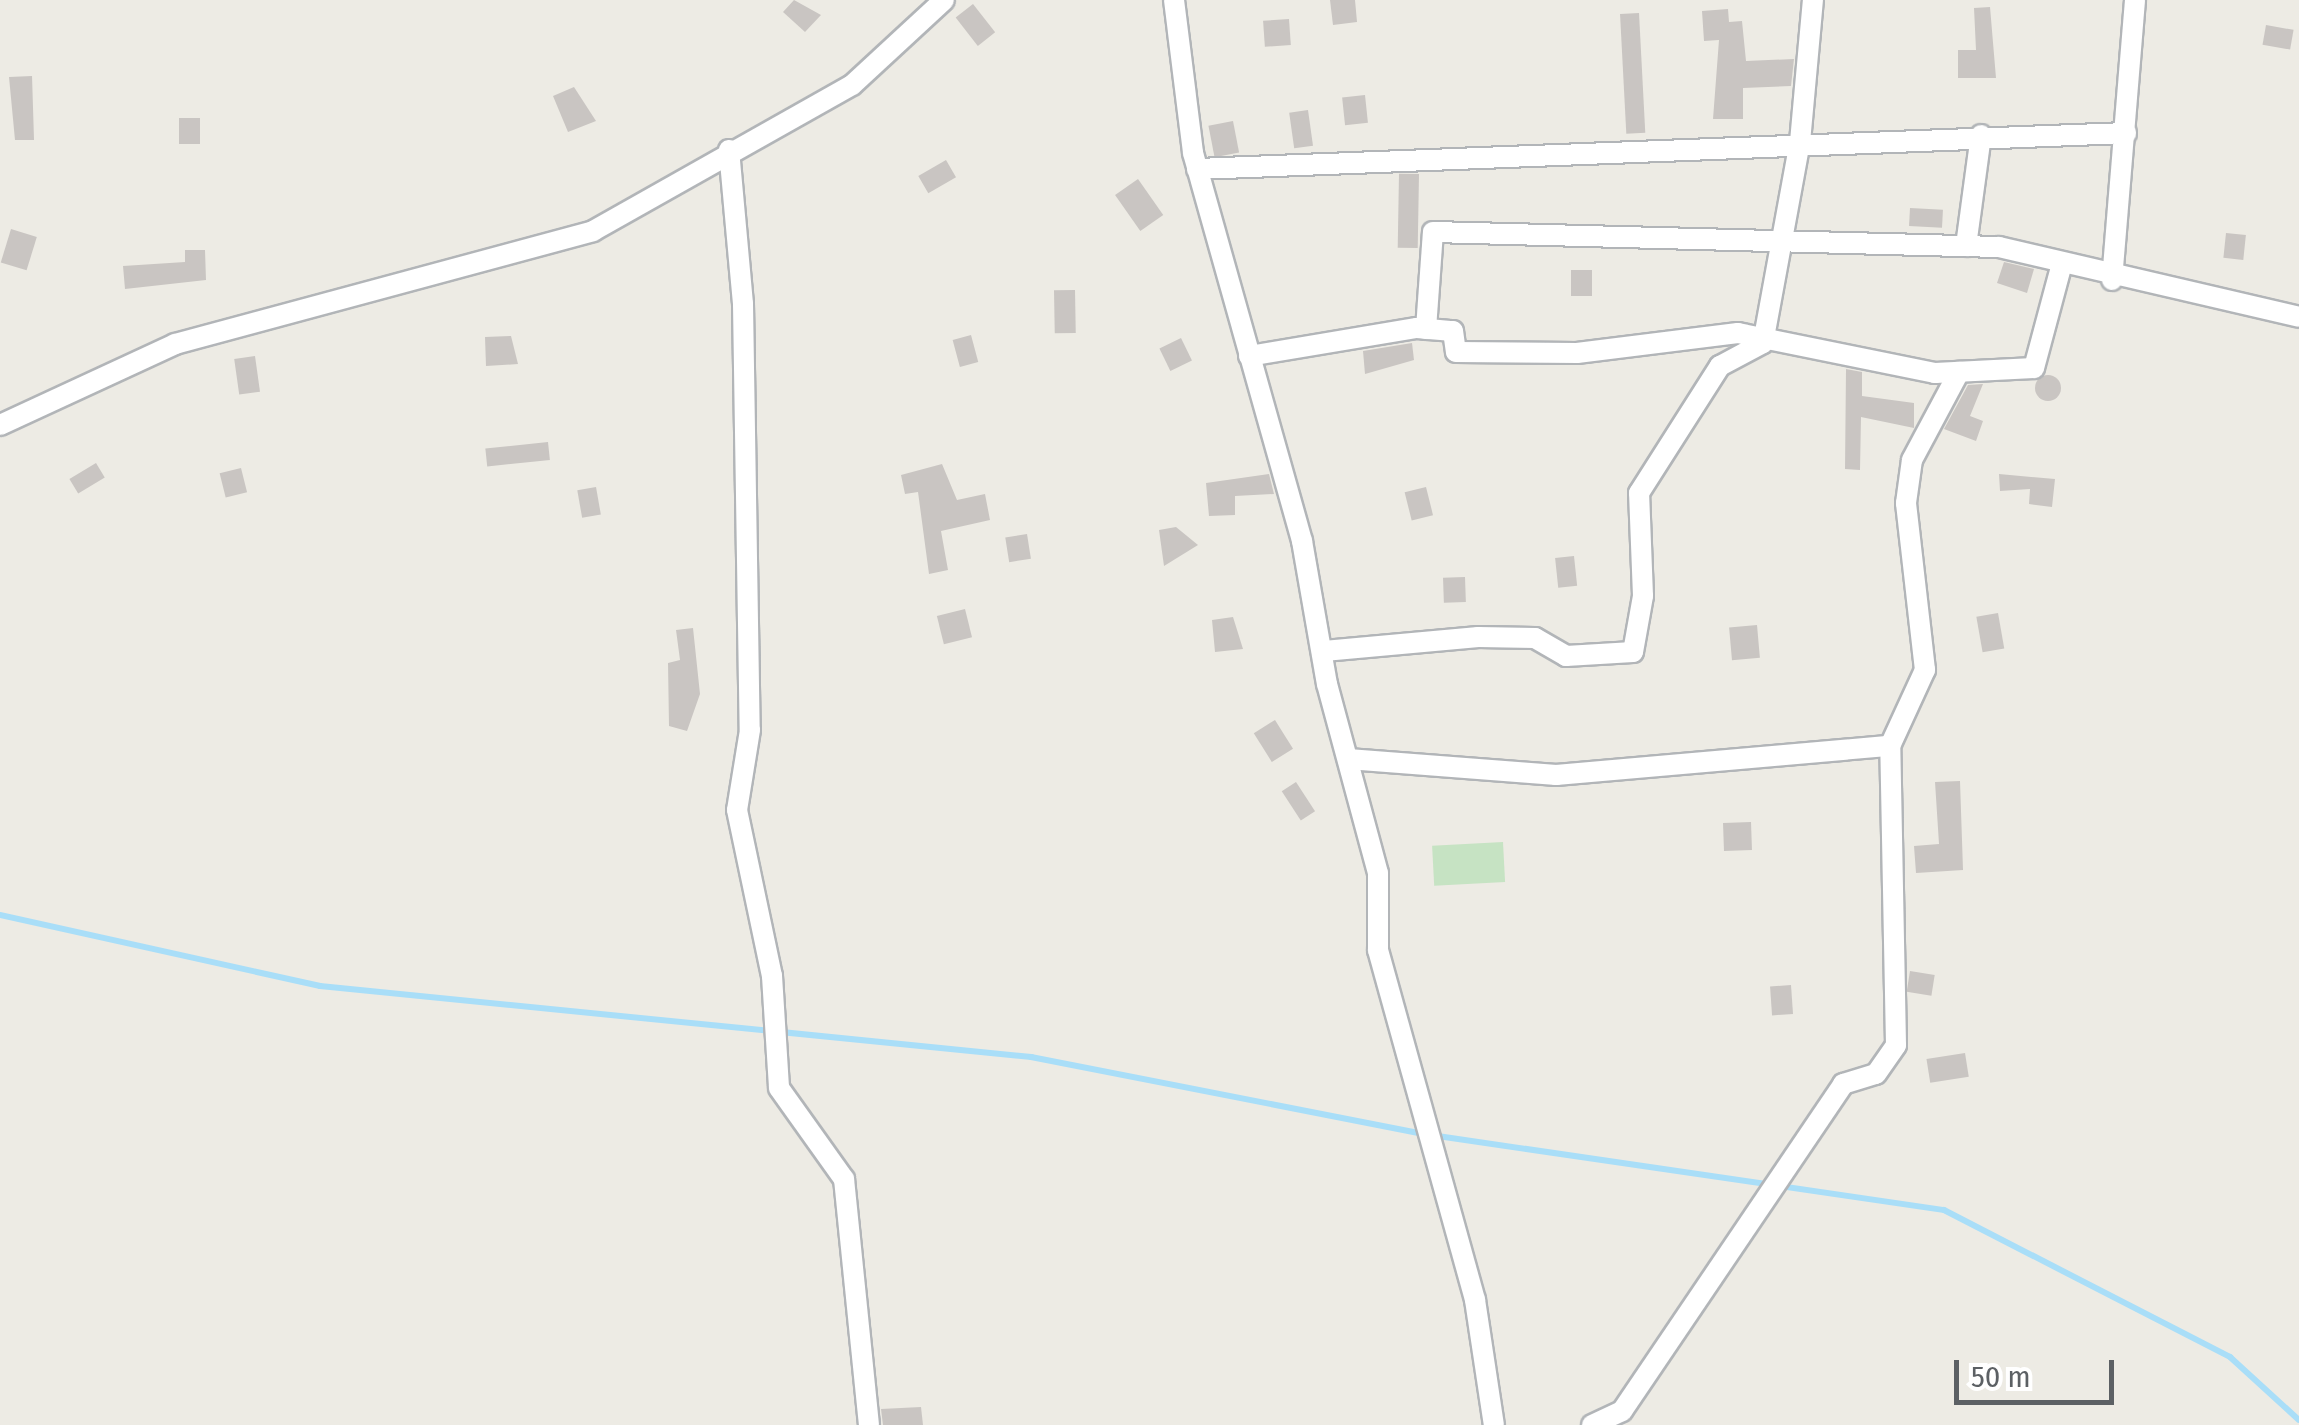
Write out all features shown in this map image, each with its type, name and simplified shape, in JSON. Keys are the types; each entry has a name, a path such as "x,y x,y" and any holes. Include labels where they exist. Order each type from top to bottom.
{"street":[{"path":"0,425 175,344 593,231 729,150 852,85 944,0"},
{"path":"1174,0 1197,169 1249,356 1378,873 1378,950 1475,1300 1494,1425"},
{"path":"1764,344 1779,238 1800,142 1813,0"},
{"path":"2112,280 2135,0"},
{"path":"1197,169 1800,142 2126,133"},
{"path":"1966,246 1981,135"},
{"path":"729,150 744,304 750,730 737,810 774,992 779,1088 844,1179 869,1425"},
{"path":"1426,329 1433,232 1779,238 1966,246 2299,317"},
{"path":"1249,356 1426,329 1453,332 1456,352 1577,353 1738,333 1764,344 1959,372 2034,368 2061,266"},
{"path":"1324,651 1478,636 1536,638 1566,656 1633,652 1643,596 1639,493 1720,366 1764,344"},
{"path":"1592,1425 1622,1411 1844,1084 1876,1074 1896,1045 1890,746 1924,670 1908,562 1912,460 1959,372"},
{"path":"1348,760 1556,775 1890,746"}],"green space":[{"path":"1503,842 1505,882 1434,886 1432,846"}],"building":[{"path":"794,0 821,15 805,32 783,12"},
{"path":"1330,0 1355,0 1357,22 1333,25"},
{"path":"973,4 995,32 978,46 956,18"},
{"path":"1990,7 1996,78 1958,78 1958,50 1976,50 1974,8"},
{"path":"1728,9 1729,22 1742,21 1746,61 1794,59 1791,86 1743,88 1743,119 1713,119 1719,40 1704,41 1702,11"},
{"path":"1639,13 1645,133 1626,134 1620,14"},
{"path":"1289,19 1291,45 1265,47 1263,21"},
{"path":"2266,25 2294,30 2290,50 2263,45"},
{"path":"32,76 34,140 15,140 9,77"},
{"path":"574,87 596,121 568,132 553,96"},
{"path":"1365,95 1368,123 1345,125 1342,97"},
{"path":"1308,110 1313,146 1294,148 1289,113"},
{"path":"179,118 200,118 200,144 179,144"},
{"path":"1233,121 1239,152 1215,157 1208,126"},
{"path":"946,160 956,177 928,193 918,176"},
{"path":"1399,174 1419,174 1418,248 1398,248"},
{"path":"1138,179 1163,215 1140,231 1115,195"},
{"path":"1910,208 1943,210 1942,228 1909,226"},
{"path":"11,229 37,237 27,270 1,262"},
{"path":"2226,233 2246,235 2243,260 2223,258"},
{"path":"185,250 205,250 206,280 125,289 123,266 185,262"},
{"path":"2004,262 2034,269 2027,293 1997,283"},
{"path":"1571,270 1592,270 1592,296 1571,296"},
{"path":"1054,290 1075,290 1076,333 1055,333"},
{"path":"971,335 978,362 960,367 953,340"},
{"path":"511,336 518,364 486,366 485,337"},
{"path":"1181,338 1192,360 1170,371 1159,349"},
{"path":"1412,343 1414,360 1365,374 1363,351"},
{"path":"255,356 260,392 239,395 234,359"},
{"path":"1846,369 1862,372 1862,396 1914,403 1914,428 1861,417 1860,470 1845,469"},
{"path":"2048,375 2057,379 2061,388 2057,397 2048,401 2039,397 2035,388 2039,379"},
{"path":"1983,384 1970,416 1983,421 1976,441 1944,429 1968,385"},
{"path":"548,442 550,460 487,466 485,449"},
{"path":"96,463 105,478 78,494 69,479"},
{"path":"942,464 957,500 985,494 990,520 941,531 948,570 929,574 918,492 905,494 901,475"},
{"path":"241,468 247,492 226,498 220,473"},
{"path":"1269,474 1274,494 1235,496 1235,515 1209,516 1206,483"},
{"path":"1999,474 2055,479 2052,507 2029,504 2030,489 2000,491"},
{"path":"596,487 601,515 582,518 577,490"},
{"path":"1426,487 1433,515 1412,520 1405,492"},
{"path":"1176,527 1198,545 1164,566 1159,530"},
{"path":"1027,534 1031,559 1009,562 1005,537"},
{"path":"1574,556 1577,586 1558,588 1555,558"},
{"path":"1465,577 1466,602 1444,603 1443,578"},
{"path":"965,609 972,637 944,644 937,616"},
{"path":"1998,613 2004,648 1983,652 1976,617"},
{"path":"1233,617 1243,649 1215,652 1212,620"},
{"path":"1757,625 1760,658 1732,660 1729,627"},
{"path":"693,628 700,694 687,731 669,726 668,663 680,660 676,630"},
{"path":"1275,720 1293,749 1272,762 1254,733"},
{"path":"1960,781 1963,870 1916,873 1914,846 1939,844 1935,782"},
{"path":"1296,782 1315,811 1301,821 1282,791"},
{"path":"1751,822 1752,850 1724,851 1723,823"},
{"path":"1910,971 1935,975 1931,996 1907,992"},
{"path":"1791,985 1793,1014 1772,1015 1770,986"},
{"path":"1965,1053 1969,1077 1930,1083 1926,1059"},
{"path":"921,1407 923,1425 883,1425 881,1409"}],"waterway":[{"path":"0,915 320,986 1031,1057 1424,1134 1944,1210 2230,1357 2299,1420"}]}
